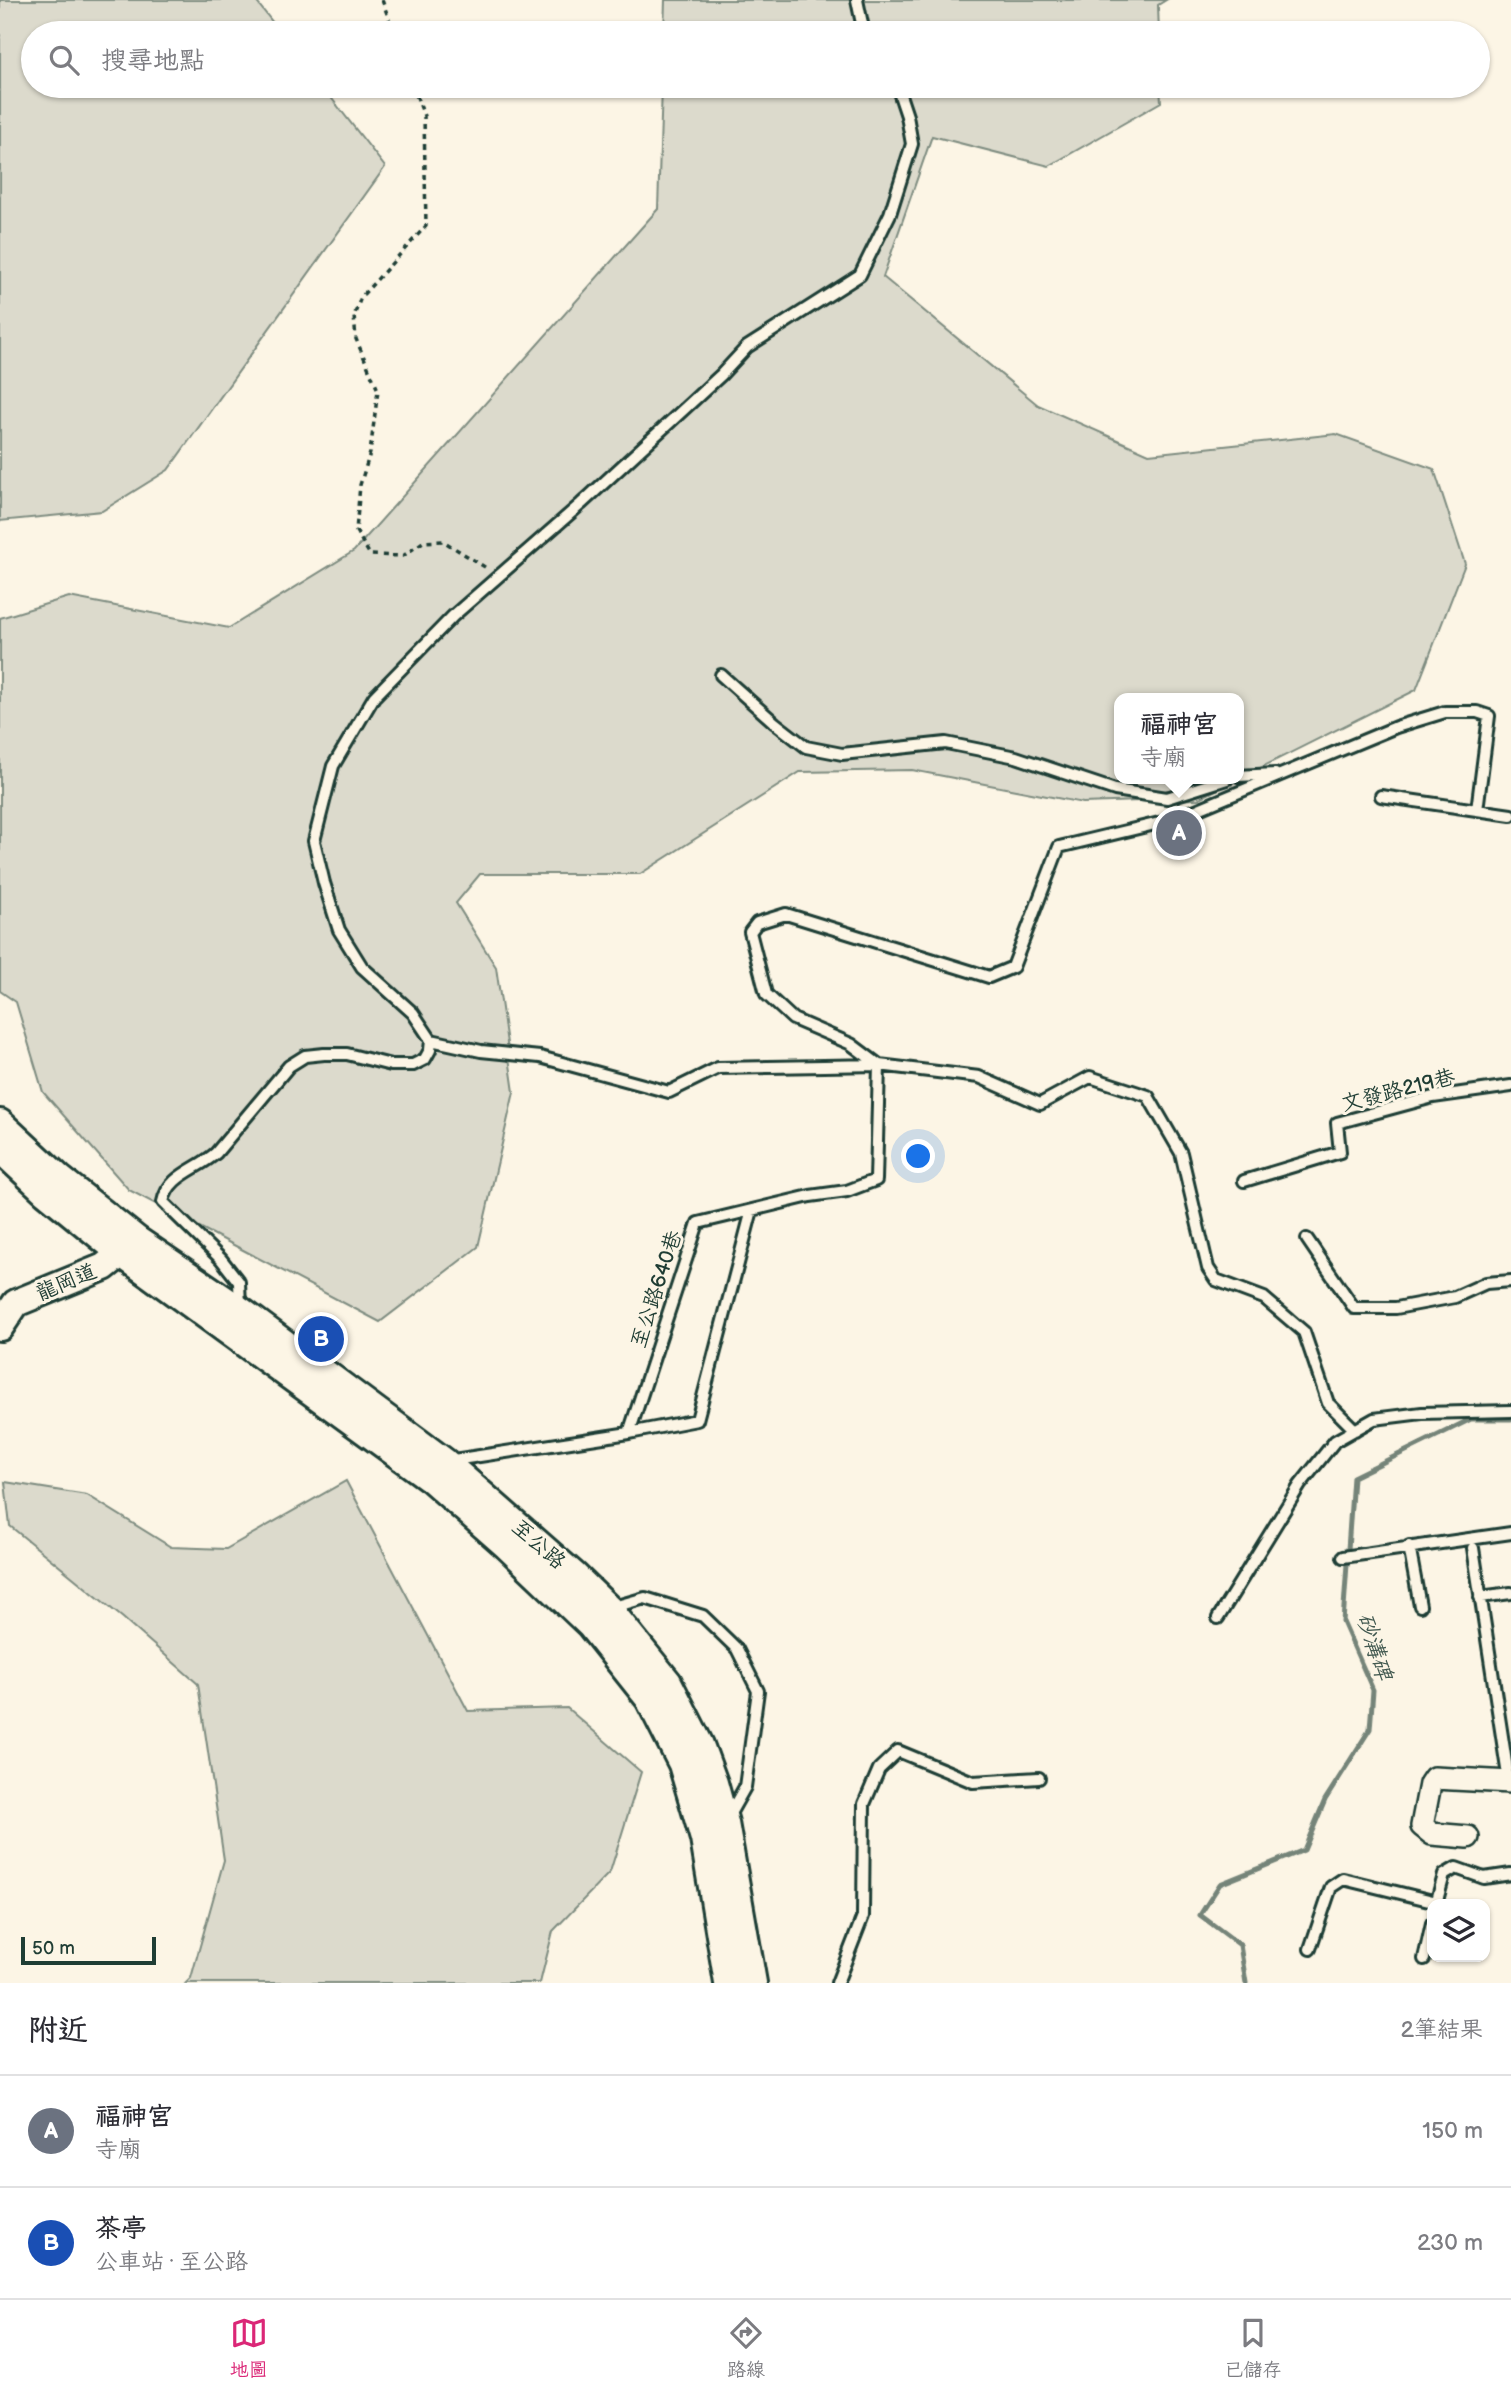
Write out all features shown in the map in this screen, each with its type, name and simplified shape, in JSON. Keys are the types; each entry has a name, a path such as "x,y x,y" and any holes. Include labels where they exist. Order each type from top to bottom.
{"street":[{"path":"0,1123 130,1247"},
{"path":"0,1149 46,1192 130,1247"},
{"name":"至公路","path":"130,1247 438,1470 575,1576 649,1699 682,1764 704,1839 728,1983"},
{"name":"龍岡道","path":"0,1327 16,1303 104,1267 130,1247"},
{"name":"至公路","path":"599,1617 668,1682 700,1745 725,1823 753,1983"},
{"path":"1468,1837 1432,1834 1422,1826 1430,1784 1434,1778 1509,1775"}],"lane":[{"path":"857,0 861,21"},
{"path":"232,1320 239,1282 221,1259 163,1202 165,1190 174,1180 203,1164 216,1153 289,1066 305,1056 347,1054 391,1065 413,1065 425,1059 430,1050 431,1040 413,1013 362,967 339,930 314,841 333,766 374,697 453,616 681,412 747,347 860,275 890,214 912,144 901,98"},
{"path":"721,675 806,747 842,754 946,743 1016,757 1115,790 1167,798 1211,784"},
{"path":"879,1065 851,1044 793,1019 766,994 750,932 757,923 786,914 989,977 1013,967 1059,847 1172,820 1396,727 1445,712 1477,712 1489,716 1477,810"},
{"path":"1244,776 1284,773"},
{"path":"1381,796 1511,815"},
{"path":"431,1040 481,1051 540,1057 669,1092 718,1068 879,1065 979,1077 1040,1104 1090,1077 1148,1096 1181,1153 1208,1268 1216,1280 1264,1298 1304,1332 1328,1403 1356,1430"},
{"name":"至公路640巷","path":"629,1433 698,1223 810,1196 846,1191 876,1180 879,1065"},
{"name":"文發路219巷","path":"1244,1181 1340,1152 1337,1123 1433,1097 1511,1086"},
{"path":"438,1470 697,1420 752,1210"},
{"path":"1307,1239 1354,1308 1396,1308 1455,1297 1486,1283 1511,1282"},
{"path":"1218,1618 1300,1485 1335,1441 1374,1419 1511,1411"},
{"path":"1343,1557 1511,1533"},
{"path":"1409,1546 1420,1606"},
{"path":"1473,1548 1509,1775"},
{"path":"1480,1597 1511,1593"},
{"path":"599,1617 645,1598 703,1616 737,1649 758,1691 745,1787 725,1823"},
{"path":"837,1983 863,1916 864,1804 879,1769 898,1751 972,1782 1039,1778"},
{"path":"1438,1899 1444,1875 1455,1868 1484,1878 1511,1874"},
{"path":"1310,1949 1331,1886 1343,1879 1427,1900"},
{"path":"1424,1959 1427,1946"}],"path":[{"path":"382,0 390,21"},
{"path":"418,98 425,116 426,226 361,297 354,316 356,339 378,390 370,453 360,485 356,531 370,555 403,556 423,542 443,541 481,562 498,577"}],"shaded area":[{"path":"0,0 255,0 272,21 21,21 21,98 331,98 385,167 168,470 102,511 0,521"},
{"path":"665,0 1166,0 1158,5 1159,21 664,21"},
{"path":"662,98 1161,98 1161,102 1049,166 932,136 883,277 1038,405 1149,454 1336,434 1434,469 1465,564 1416,690 1244,776 1244,693 1114,693 1114,784 1228,784 1198,799 1083,803 912,770 800,772 640,874 480,874 456,903 496,967 514,1092 478,1247 380,1322 129,1190 43,1092 16,1002 0,991 0,618 69,597 229,628 354,551 658,209"},
{"path":"346,1481 468,1711 567,1708 641,1772 610,1872 553,1931 540,1983 186,1983 191,1978 224,1860 198,1684 123,1618 10,1526 5,1482 87,1495 171,1547 226,1549"}],"waterway":[{"name":"砂溝碑","path":"1246,1983 1240,1945 1200,1915 1220,1884 1304,1850 1325,1800 1370,1729 1373,1690 1343,1622 1353,1477 1471,1419 1511,1419"}],"place":[{"name":"福神宮","path":"1179,833"},
{"name":"茶亭","path":"321,1339"}]}
